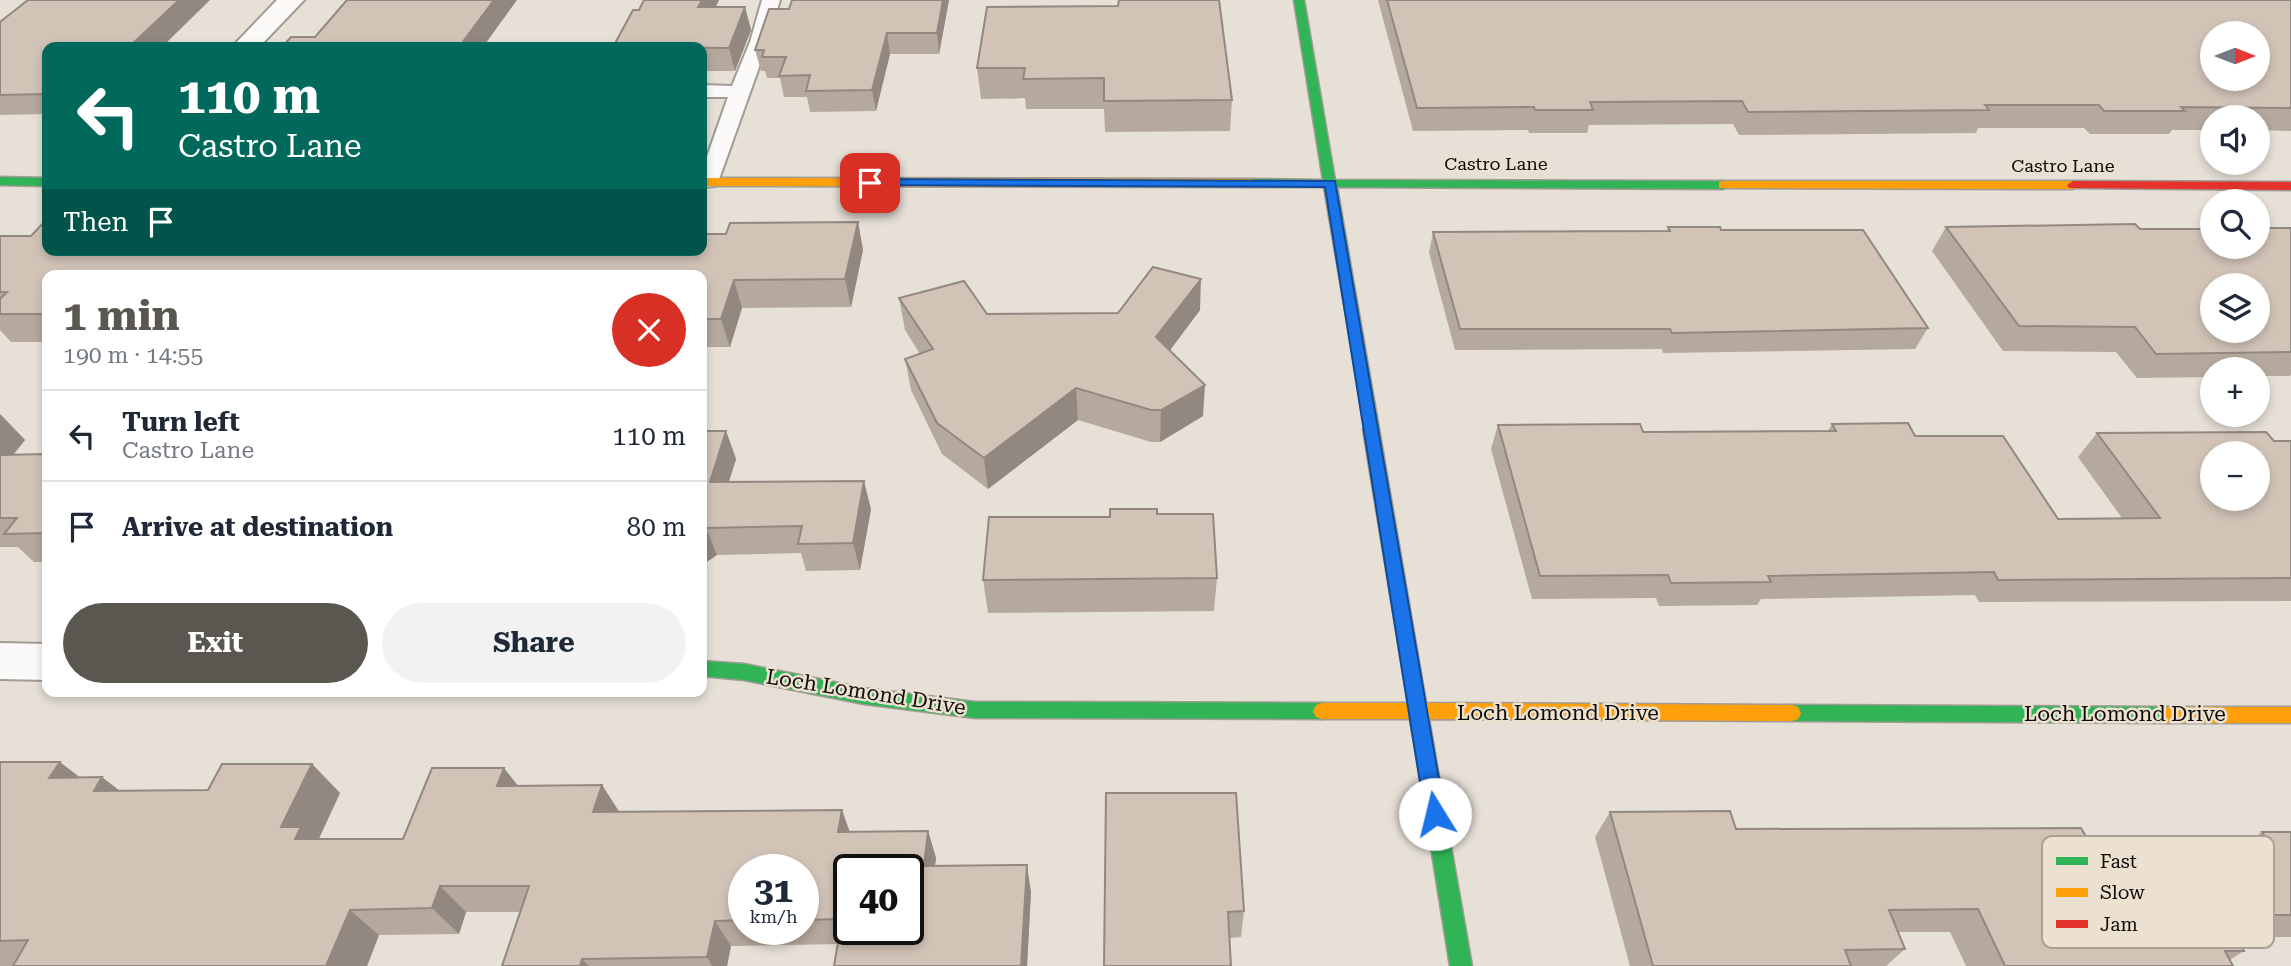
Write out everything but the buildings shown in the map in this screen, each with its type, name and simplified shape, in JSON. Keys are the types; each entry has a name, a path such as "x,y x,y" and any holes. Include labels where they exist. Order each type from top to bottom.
{"street":[{"path":"251,42 290,0"},
{"path":"1299,0 1461,966"},
{"path":"0,181 42,182"},
{"name":"Castro Lane","path":"707,182 2291,186"},
{"path":"0,661 42,662"},
{"name":"Loch Lomond Drive","path":"707,668 744,672 864,696 975,710 2291,715"}],"lane":[{"path":"707,177 759,42 771,0"},
{"path":"707,91 739,92"}],"traffic: fast":[{"path":"1299,0 1371,429"},
{"path":"0,181 42,182"},
{"path":"1253,183 1723,185"},
{"path":"707,668 744,672 864,696 975,710 1322,711"},
{"path":"1792,713 2169,715"},
{"path":"1440,841 1461,966"}],"traffic: slow":[{"path":"707,182 1253,183"},
{"path":"1723,185 2073,185"},
{"path":"1371,429 1440,841"},
{"path":"1322,711 1792,713"},
{"path":"2169,715 2291,715"}],"traffic: jam":[{"path":"2073,185 2291,186"}],"route":[{"path":"870,183 1331,183 1435,814"}]}
